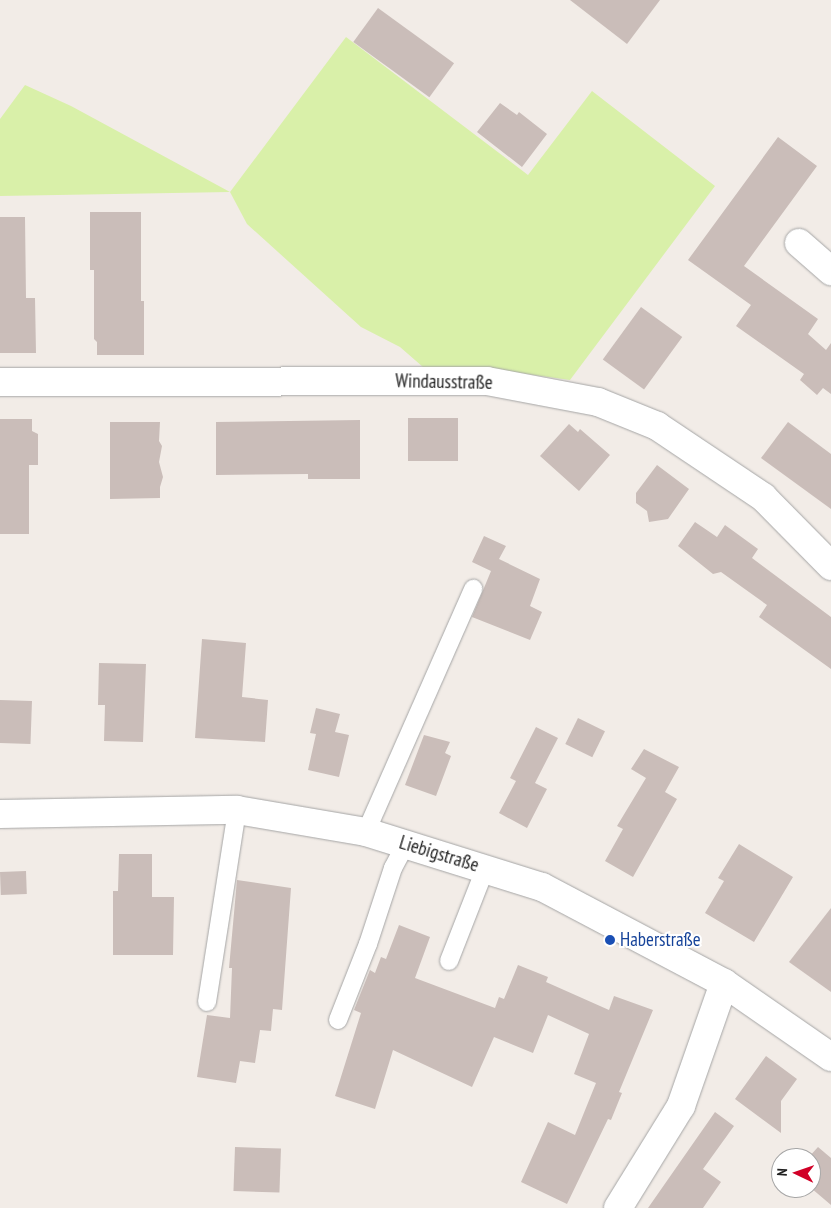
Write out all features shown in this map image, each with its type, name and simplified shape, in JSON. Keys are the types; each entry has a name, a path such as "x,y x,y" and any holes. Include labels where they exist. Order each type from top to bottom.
{"street":[{"path":"799,244 831,271"},
{"name":"Windausstraße","path":"0,382 487,381 598,402 657,426 763,497 831,566"},
{"name":"Liebigstraße","path":"0,814 237,810 366,832 542,887 724,983 831,1057"},
{"path":"618,1208 682,1106 724,983"}],"lane":[{"path":"366,832 473,589"},
{"path":"207,1002 237,810"},
{"path":"338,1020 368,944 392,868 406,844"},
{"path":"449,961 485,869"}],"green space":[{"path":"346,37 528,175 592,91 715,186 570,380 497,370 423,367 400,347 361,327 247,224 230,192"},
{"path":"25,85 71,106 230,192 0,196 0,119"}],"building":[{"path":"570,0 660,0 627,44"},
{"path":"378,8 454,63 429,97 353,42"},
{"path":"500,103 517,115 519,112 547,134 522,167 477,132"},
{"path":"778,137 817,166 744,266 818,319 808,334 826,350 831,343 831,394 823,388 817,395 800,380 804,374 736,326 751,305 688,260"},
{"path":"90,212 141,212 141,301 144,301 144,355 97,355 97,342 94,339 94,270 90,270"},
{"path":"0,217 25,217 26,298 35,298 36,353 0,353"},
{"path":"641,307 682,337 644,390 603,360"},
{"path":"408,418 458,418 458,461 408,461"},
{"path":"0,419 32,419 32,431 38,434 38,465 29,465 29,534 0,534"},
{"path":"360,420 360,479 308,479 308,474 216,475 216,422"},
{"path":"110,422 160,422 159,441 162,446 159,462 163,477 160,487 160,498 110,499"},
{"path":"788,422 831,454 831,509 761,458"},
{"path":"569,424 578,432 580,429 610,455 579,491 540,456"},
{"path":"657,465 689,489 668,519 649,522 647,511 636,503 636,493"},
{"path":"695,522 717,537 725,525 758,549 752,558 831,617 831,669 759,617 767,605 721,572 713,574 678,546"},
{"path":"484,536 506,546 499,559 540,579 530,606 542,612 530,640 472,617 491,571 472,562"},
{"path":"202,639 246,643 242,697 268,700 265,742 195,738"},
{"path":"99,663 146,664 143,742 104,741 105,705 98,705"},
{"path":"0,700 32,701 30,744 0,743"},
{"path":"316,708 340,714 335,732 349,735 339,777 308,770 316,734 310,733"},
{"path":"578,718 605,731 592,757 565,744"},
{"path":"536,727 558,738 535,783 547,789 527,828 499,813 516,781 510,778"},
{"path":"424,735 450,742 445,753 451,756 436,796 405,785"},
{"path":"644,749 679,767 665,792 677,799 633,877 605,861 623,829 617,826 646,778 631,769"},
{"path":"739,844 793,877 754,942 705,913 724,881 718,878"},
{"path":"119,854 152,854 152,897 174,897 173,955 113,955 113,891 118,891"},
{"path":"26,871 27,894 1,895 0,872"},
{"path":"237,880 291,888 282,1010 273,1009 271,1031 260,1030 255,1063 240,1061 236,1083 197,1077 207,1015 230,1018 232,968 229,968"},
{"path":"831,908 831,992 789,962"},
{"path":"399,925 430,937 415,978 495,1008 499,997 504,999 518,965 548,977 546,982 609,1010 614,996 653,1010 619,1092 622,1093 611,1120 608,1119 567,1204 521,1182 548,1122 575,1135 596,1083 574,1074 589,1034 548,1015 533,1053 494,1037 472,1087 393,1050 375,1109 335,1096 361,1013 354,1010 370,970 375,973 381,957 386,959"},
{"path":"766,1056 797,1079 781,1101 781,1133 735,1099"},
{"path":"715,1112 734,1126 703,1169 721,1182 703,1208 648,1208"},
{"path":"235,1147 281,1149 279,1193 233,1191"},
{"path":"821,1150 831,1158 831,1205 821,1196"}],"place":[{"name":"Haberstraße","path":"610,940"}]}
